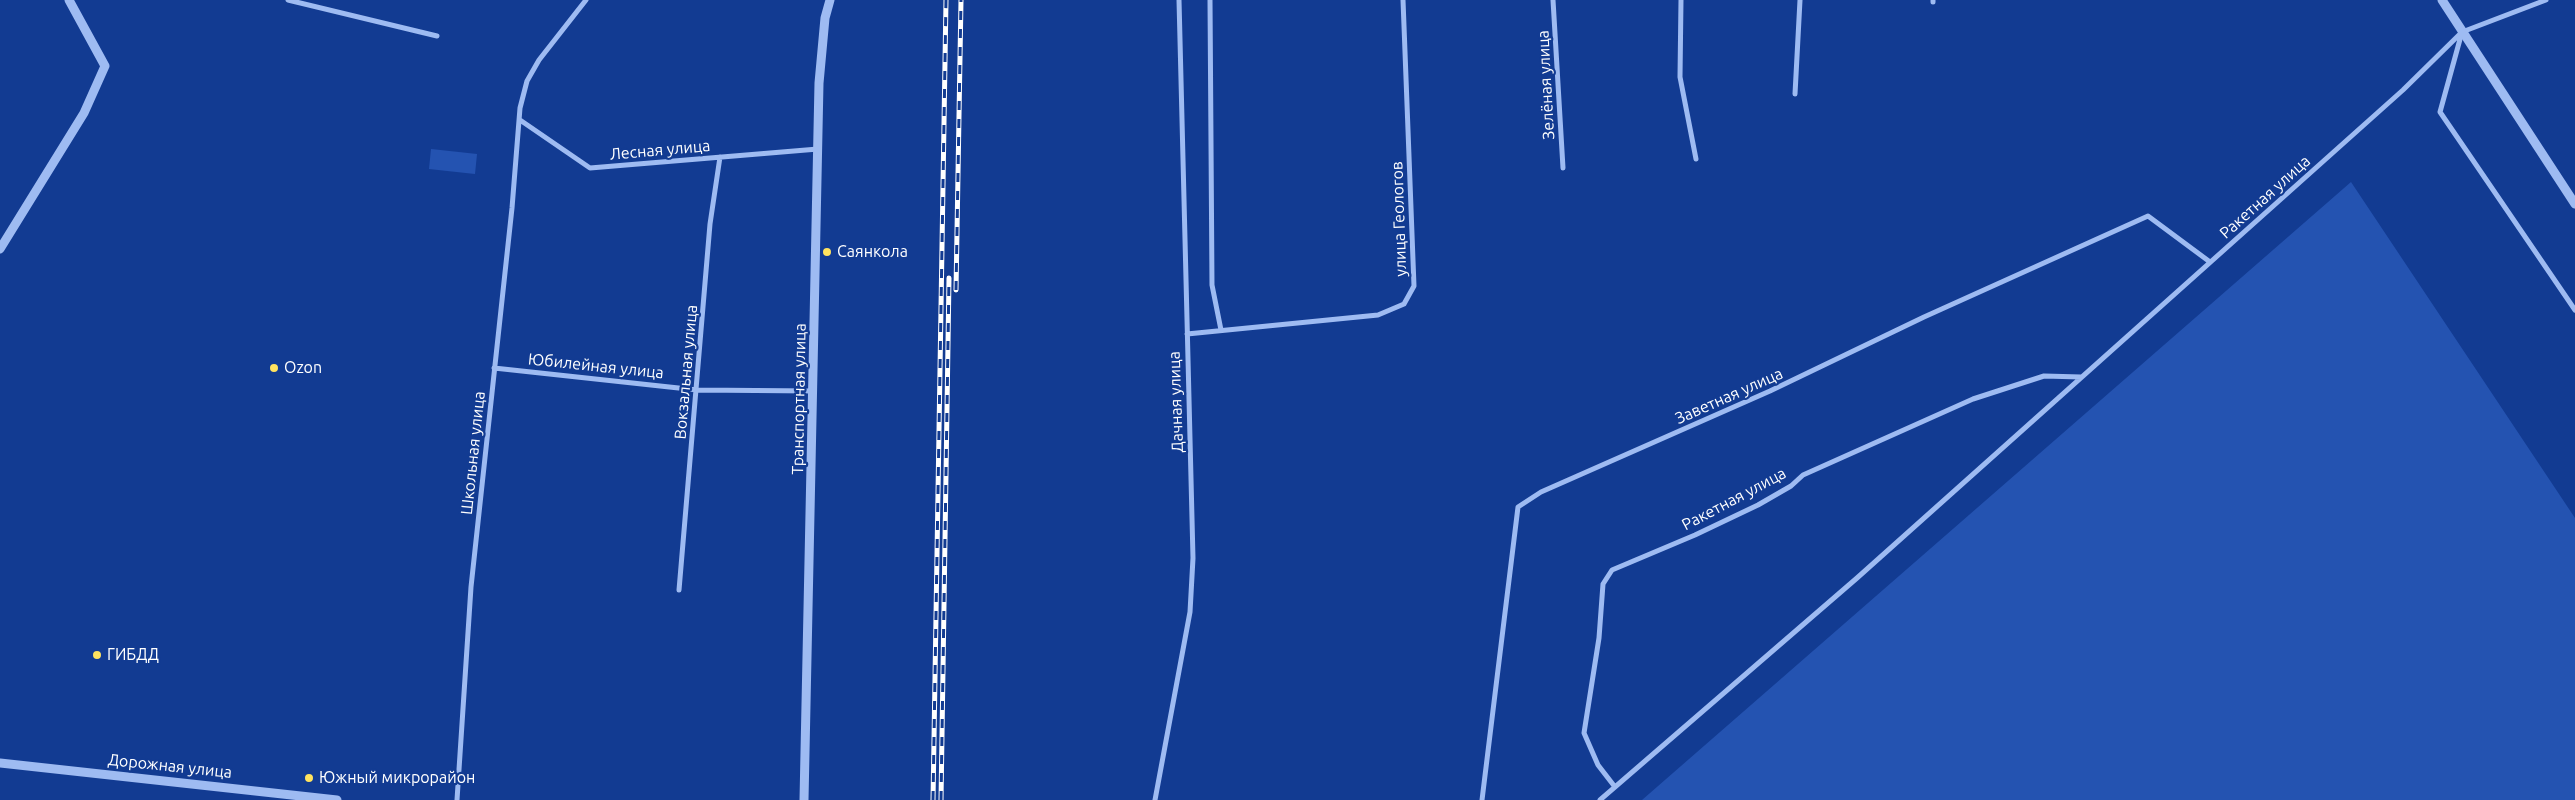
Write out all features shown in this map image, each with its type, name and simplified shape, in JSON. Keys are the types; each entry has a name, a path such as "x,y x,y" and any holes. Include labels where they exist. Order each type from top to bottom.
{"street":[{"path":"0,249 84,113 105,66 70,0"},
{"path":"288,0 437,36"},
{"name":"Школьная улица","path":"457,800 471,587 520,108 527,81 539,60 586,0"},
{"name":"Транспортная улица","path":"804,800 819,82 825,18 830,0"},
{"name":"Дачная улица","path":"1155,800 1190,612 1193,558 1179,0"},
{"path":"1210,0 1212,285 1221,330"},
{"name":"улица Геологов","path":"1187,334 1378,315 1404,304 1414,286 1403,0"},
{"name":"Зелёная улица","path":"1553,0 1563,168"},
{"path":"1681,0 1680,77 1696,159"},
{"path":"1795,94 1800,0"},
{"path":"2442,0 2575,204"},
{"path":"2462,32 2546,0"},
{"path":"2462,32 2440,112 2575,310"},
{"name":"Ракетная улица","path":"1600,800 1849,584 2403,90 2462,32"},
{"name":"Лесная улица","path":"520,120 590,168 818,149"},
{"name":"Вокзальная улица","path":"679,590 710,224 720,157"},
{"name":"Заветная улица","path":"1482,800 1518,508 1540,492 1725,412 1924,317 2148,216 2210,262"},
{"name":"Юбилейная улица","path":"494,368 697,390 814,391"},
{"name":"Ракетная улица","path":"1615,787 1598,765 1584,733 1599,638 1603,584 1612,570 1695,535 1758,505 1818,468 1973,399 2044,376 2081,377"},
{"name":"Дорожная улица","path":"0,763 338,800"}],"shaded area":[{"path":"431,149 477,154 475,174 429,169"},
{"path":"2351,182 2575,518 2575,800 1642,800"}],"railway":[{"path":"933,800 946,0"},
{"path":"956,290 961,0"},
{"path":"941,800 949,278"}],"place":[{"name":"Саянкола","path":"827,252"},
{"name":"Ozon","path":"274,368"},
{"name":"ГИБДД","path":"97,655"},
{"name":"Южный микрорайон","path":"309,778"}]}
